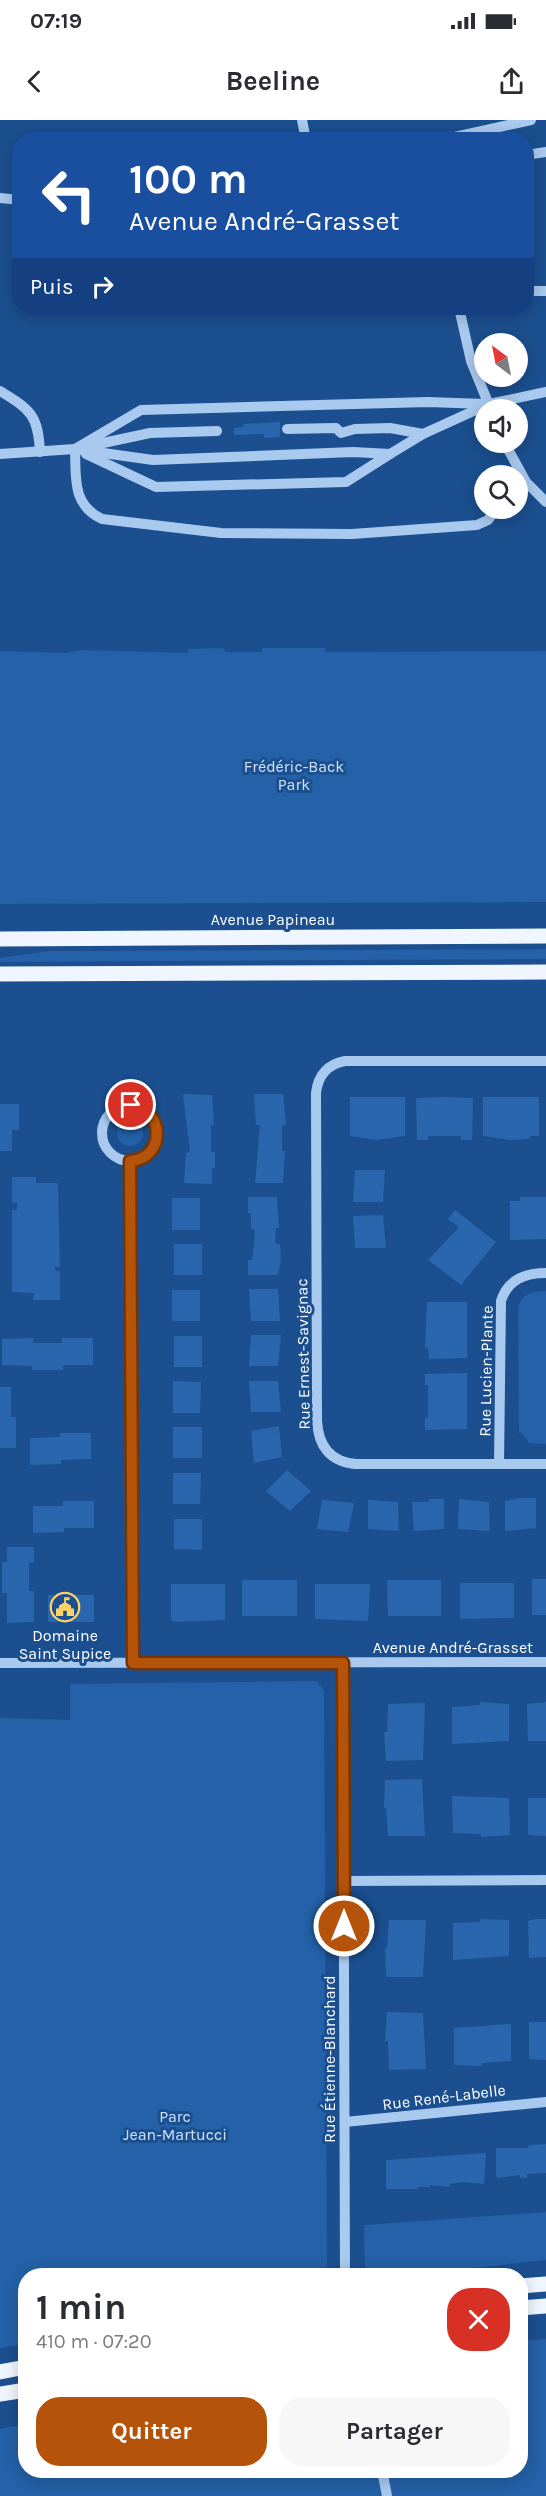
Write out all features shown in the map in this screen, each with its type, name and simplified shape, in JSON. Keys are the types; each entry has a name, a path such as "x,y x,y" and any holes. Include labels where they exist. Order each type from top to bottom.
{"main road":[{"name":"Avenue Papineau","path":"0,939 546,936"},
{"path":"0,974 546,972"},
{"path":"528,2285 546,2284"},
{"path":"528,2307 546,2306"},
{"path":"0,2372 18,2369"},
{"path":"0,2394 18,2391"}],"street":[{"path":"477,132 531,120"},
{"path":"461,315 471,361 487,399"},
{"path":"0,391 35,418 39,429 40,452"},
{"path":"520,399 546,392"},
{"path":"75,449 141,410 428,402 474,406"},
{"path":"75,449 156,487 346,482 423,434 474,413"},
{"path":"287,429 336,428 341,433 355,429 390,428 423,434"},
{"path":"0,454 75,449 150,433 217,431"},
{"path":"75,449 153,460 353,452 390,454"},
{"path":"75,449 79,498 93,515 102,519 221,533 352,534 477,525 489,519"},
{"path":"528,485 546,502"},
{"name":"Rue Ernest-Savignac","path":"546,1061 352,1061 335,1063 325,1070 318,1082 316,1093 317,1420 321,1444 333,1457 348,1464 546,1464"},
{"path":"131,1105 148,1112 156,1124 158,1134 147,1155 130,1161 111,1154 105,1146 102,1132 104,1122 113,1111 131,1105"},
{"path":"130,1161 133,1663"},
{"name":"Rue Lucien-Plante","path":"499,1464 501,1301 509,1286 518,1278 529,1274 546,1273"},
{"name":"Avenue André-Grasset","path":"0,1663 546,1662"},
{"name":"Rue Étienne-Blanchard","path":"343,1663 345,2268"},
{"path":"344,1881 546,1880"},
{"name":"Rue René-Labelle","path":"345,2122 546,2102"},
{"path":"384,2478 387,2496"}],"green space":[{"name":"Frédéric-Back Park","path":"224,648 225,652 262,652 262,648 325,648 326,652 546,651 546,902 0,904 0,651 67,653 80,650 187,653 188,649"},
{"path":"546,949 546,959 0,962 0,958 50,951"},
{"path":"130,1120 139,1124 143,1133 139,1142 130,1146 121,1142 117,1133 121,1124"},
{"path":"546,1291 546,1444 529,1443 522,1433 519,1433 518,1309 521,1300 528,1294"},
{"name":"Parc Jean-Martucci","path":"314,1681 318,1682 324,1691 327,2268 18,2268 18,2345 0,2348 0,1718 70,1720 70,1684"},
{"path":"546,2212 546,2260 472,2268 365,2268 364,2225"},
{"path":"546,2339 546,2496 0,2496 0,2429 18,2425 18,2478 528,2478 528,2340"}],"building":[{"path":"280,422 280,437 264,438 264,434 234,435 234,428 244,427 243,424"},
{"path":"183,1094 212,1095 214,1125 211,1125 211,1152 215,1152 215,1168 212,1168 212,1184 184,1183 186,1153 190,1152"},
{"path":"254,1094 283,1094 286,1125 282,1125 282,1151 285,1151 283,1183 255,1183 260,1125 256,1125"},
{"path":"350,1097 405,1097 405,1136 377,1140 350,1136"},
{"path":"483,1097 539,1097 539,1136 510,1140 483,1136"},
{"path":"416,1098 473,1098 472,1140 461,1140 461,1136 428,1136 428,1140 417,1140"},
{"path":"0,1104 19,1104 19,1130 12,1130 12,1151 0,1151"},
{"path":"355,1170 385,1170 383,1202 353,1202"},
{"path":"12,1177 36,1177 36,1183 58,1183 60,1267 55,1267 55,1271 60,1271 60,1300 33,1300 34,1293 12,1292 12,1210 17,1210 17,1203 12,1203"},
{"path":"248,1197 277,1197 279,1228 276,1228 275,1243 280,1244 281,1260 278,1275 248,1275 248,1260 252,1260 255,1236 254,1229 251,1229 251,1214 248,1213"},
{"path":"520,1197 546,1197 546,1239 510,1240 510,1201 520,1201"},
{"path":"172,1198 200,1198 200,1230 172,1230"},
{"path":"455,1210 496,1242 461,1285 428,1260 459,1227 448,1219"},
{"path":"383,1215 386,1248 355,1248 353,1216"},
{"path":"174,1244 202,1244 202,1275 174,1275"},
{"path":"249,1289 278,1289 280,1321 251,1321"},
{"path":"172,1290 200,1290 200,1321 172,1321"},
{"path":"427,1302 467,1302 467,1358 429,1359 428,1348 425,1349"},
{"path":"251,1335 281,1335 278,1366 249,1366"},
{"path":"174,1336 202,1336 202,1367 174,1367"},
{"path":"33,1338 33,1343 62,1343 62,1338 93,1338 93,1365 63,1365 63,1370 32,1370 32,1366 2,1365 2,1339"},
{"path":"467,1373 467,1429 425,1430 425,1418 428,1418 428,1385 425,1385 425,1374"},
{"path":"173,1381 201,1382 200,1413 173,1413"},
{"path":"249,1381 278,1381 281,1412 251,1412"},
{"path":"0,1387 11,1387 11,1417 16,1417 16,1448 0,1448"},
{"path":"279,1426 282,1457 254,1463 251,1431"},
{"path":"173,1427 202,1427 202,1458 173,1458"},
{"path":"60,1433 91,1433 91,1459 61,1460 61,1464 30,1465 30,1438 60,1437"},
{"path":"287,1470 311,1491 290,1511 266,1491"},
{"path":"173,1473 201,1473 200,1504 173,1504"},
{"path":"536,1498 536,1528 505,1531 505,1501"},
{"path":"429,1499 444,1499 444,1529 414,1531 412,1502 429,1502"},
{"path":"459,1499 489,1502 490,1531 458,1529"},
{"path":"322,1500 354,1503 348,1532 317,1529"},
{"path":"368,1500 398,1502 399,1531 368,1529"},
{"path":"63,1501 94,1501 94,1528 64,1528 64,1532 33,1533 33,1506 63,1506"},
{"path":"174,1519 202,1519 202,1550 174,1549"},
{"path":"7,1547 34,1547 34,1562 29,1563 29,1591 34,1591 34,1622 7,1623 7,1593 2,1593 2,1562 7,1562"},
{"path":"532,1579 546,1579 546,1615 532,1615"},
{"path":"242,1580 297,1580 297,1616 242,1616"},
{"path":"387,1580 441,1580 441,1616 388,1616"},
{"path":"460,1583 514,1583 514,1618 460,1619"},
{"path":"171,1584 225,1584 225,1620 174,1622 171,1620"},
{"path":"315,1584 370,1584 368,1621 315,1619"},
{"path":"48,1595 94,1595 94,1622 48,1622"},
{"path":"480,1702 509,1704 509,1741 452,1744 452,1707 480,1705"},
{"path":"546,1702 546,1741 528,1741 527,1704"},
{"path":"425,1703 423,1760 386,1761 384,1732 387,1732 388,1704"},
{"path":"422,1779 425,1836 388,1836 386,1808 384,1808 385,1780"},
{"path":"452,1796 509,1798 510,1835 481,1837 481,1834 453,1833"},
{"path":"528,1798 546,1798 546,1836 528,1835"},
{"path":"480,1919 509,1920 509,1956 453,1960 453,1923 480,1922"},
{"path":"546,1919 546,1957 529,1958 528,1921"},
{"path":"389,1920 426,1920 423,1977 386,1977 385,1948 387,1948"},
{"path":"387,2012 423,2013 426,2069 389,2070 388,2041 385,2041"},
{"path":"529,2022 546,2022 546,2060 529,2059"},
{"path":"511,2024 511,2061 482,2063 482,2066 454,2065 454,2028"},
{"path":"546,2144 546,2173 527,2174 527,2178 520,2178 520,2175 498,2178 496,2176 496,2148 528,2148 529,2145"},
{"path":"486,2153 484,2184 463,2182 450,2184 450,2187 430,2185 430,2187 418,2187 418,2189 386,2189 386,2160"}],"place":[{"name":"Domaine Saint Supice","path":"65,1607"}],"route":[{"path":"131,1105 141,1107 148,1112 156,1124 158,1134 156,1143 147,1155 130,1161 133,1663 343,1663 344,1926"}]}
